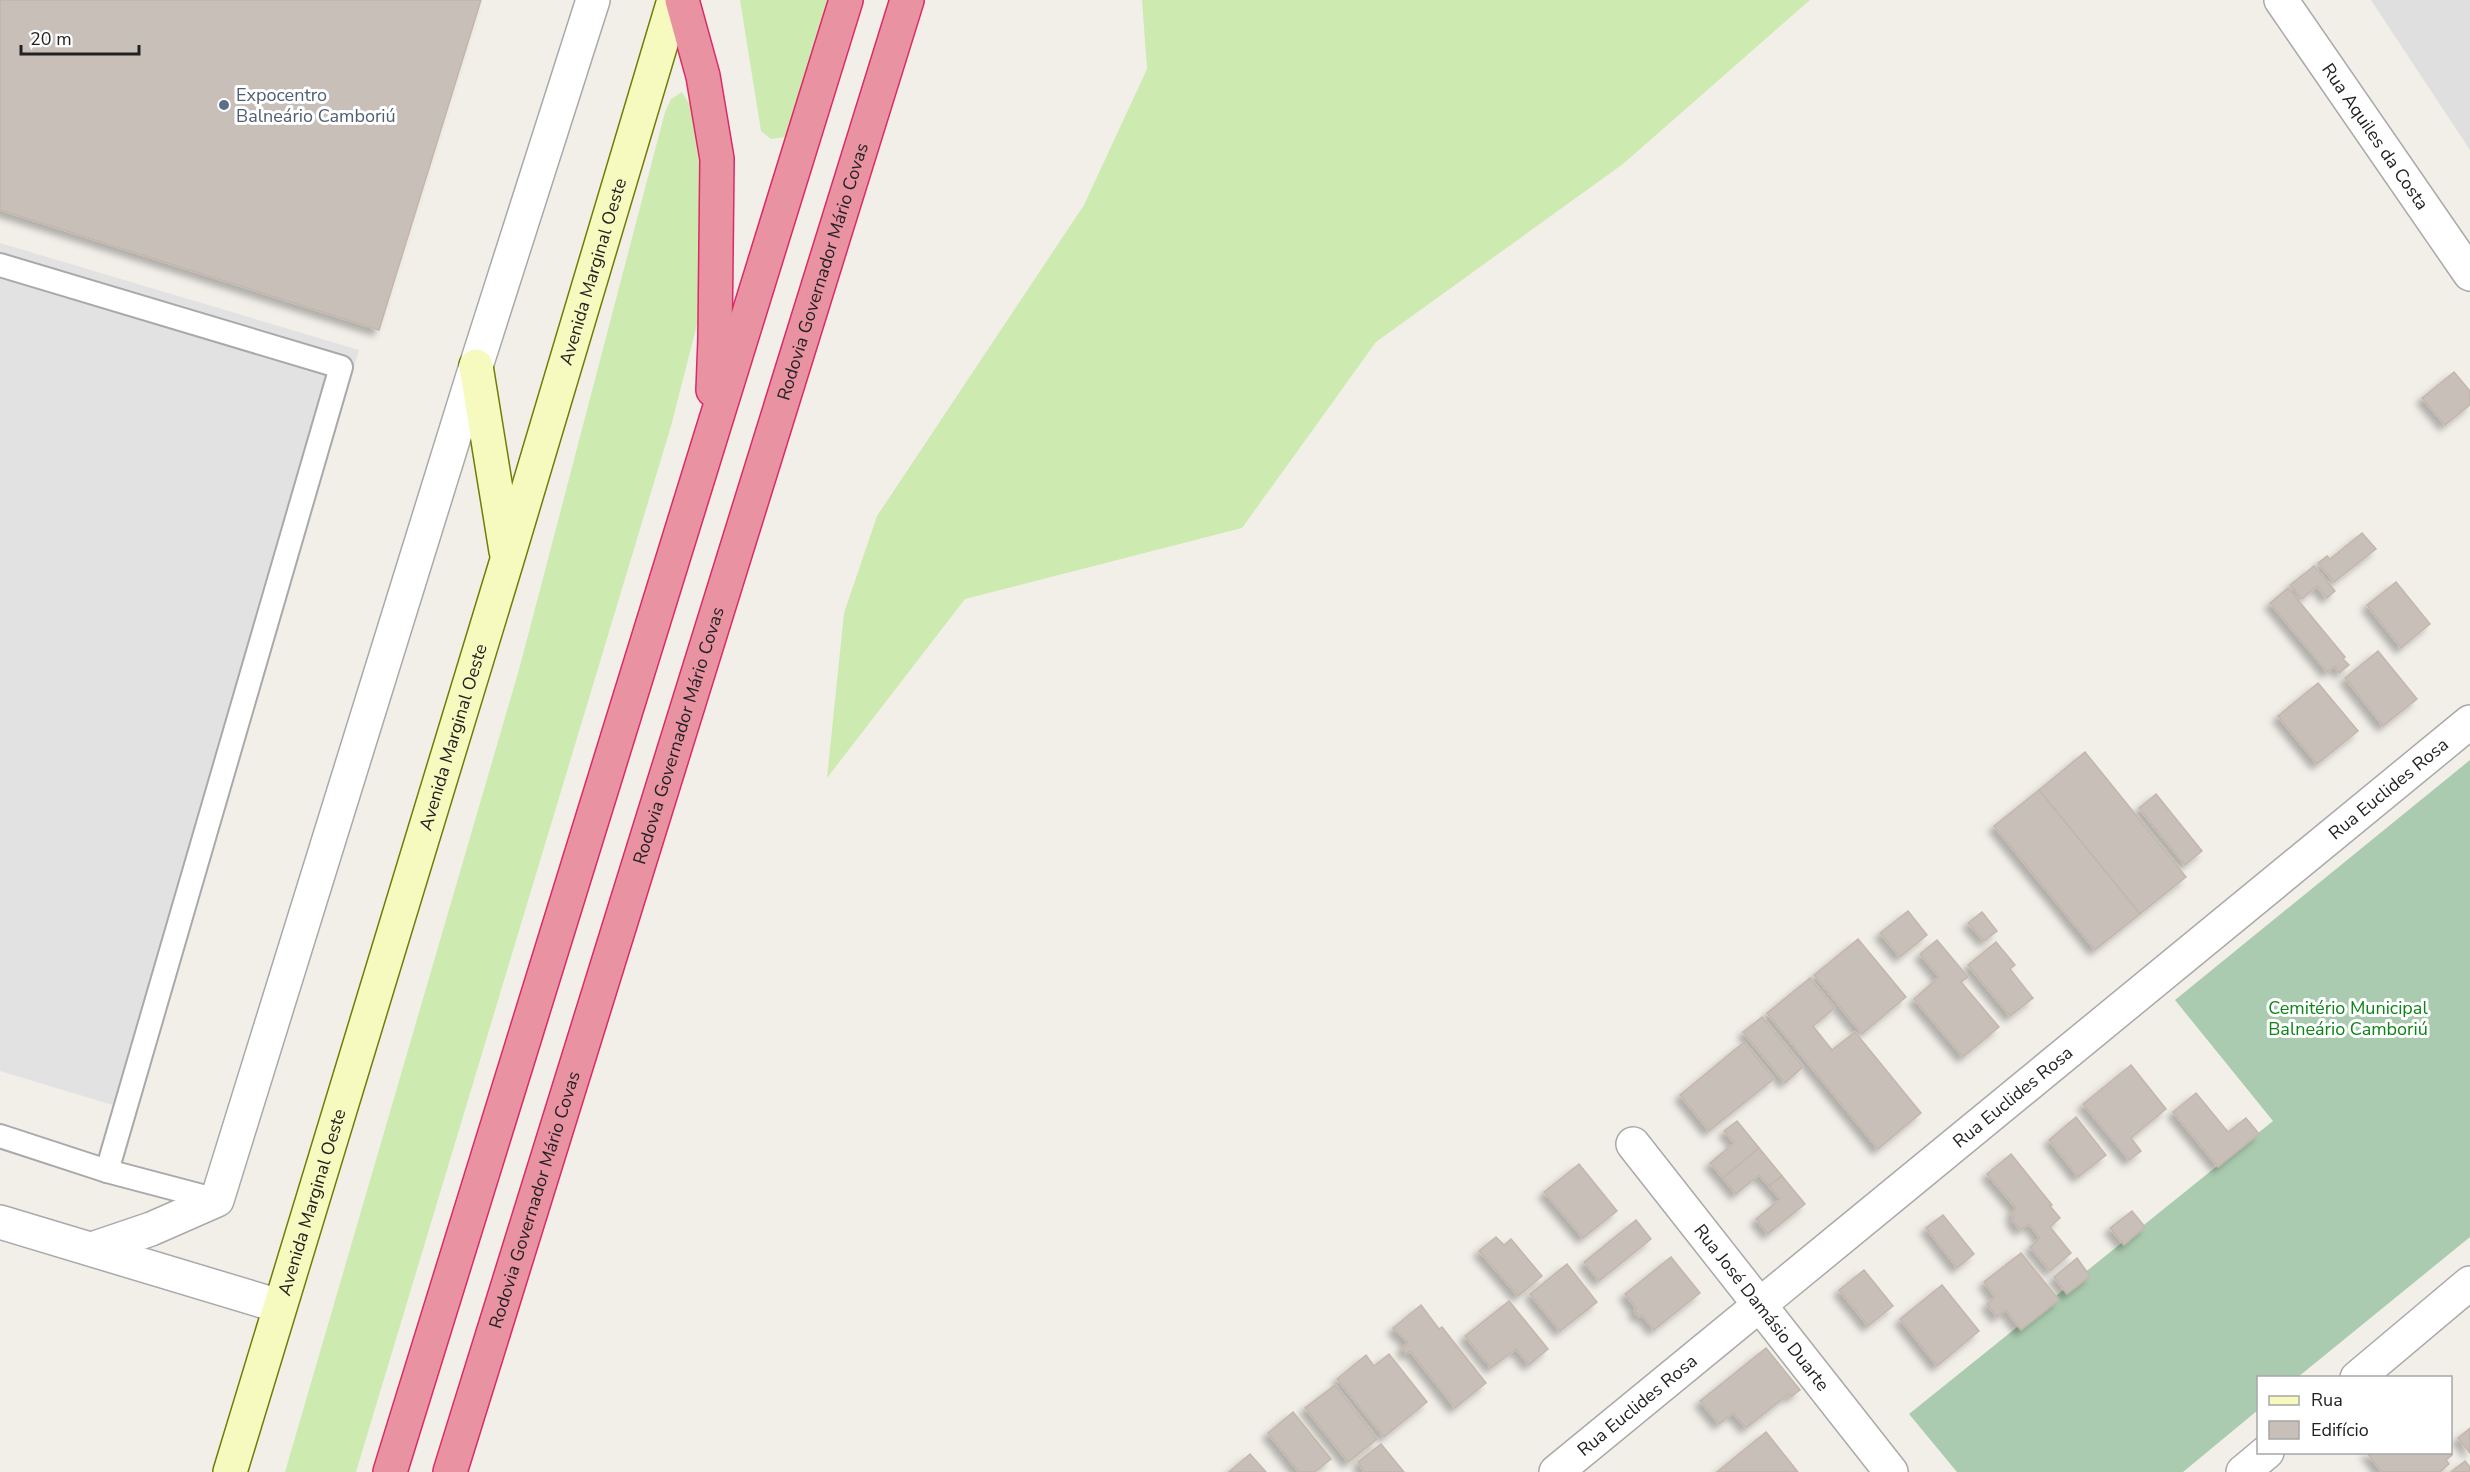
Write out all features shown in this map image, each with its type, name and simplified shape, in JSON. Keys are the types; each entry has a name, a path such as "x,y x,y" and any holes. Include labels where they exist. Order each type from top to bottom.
{"highway":[{"path":"682,0 704,76 717,159 716,339 710,440"},
{"path":"390,1472 846,0"},
{"name":"Rodovia Governador Mário Covas","path":"450,1472 907,0"}],"main road":[{"name":"Avenida Marginal Oeste","path":"230,1472 507,560 674,0"},
{"path":"476,366 507,560"}],"street":[{"path":"92,1249 151,1230 217,1200 476,366 593,0"},
{"name":"Rua Aquiles da Costa","path":"2281,0 2470,274"},
{"name":"Rua Euclides Rosa","path":"1556,1472 2470,722"},
{"name":"Rua José Damásio Duarte","path":"1633,1144 1890,1472"},
{"path":"0,1222 279,1306"},
{"path":"2357,1376 2470,1283"},
{"path":"2243,1472 2264,1454"}],"lane":[{"path":"0,265 341,367 107,1171"},
{"path":"0,1136 107,1171 217,1200"}],"shaded area":[{"path":"2371,0 2470,0 2470,150"},
{"path":"0,243 359,350 136,1112 0,1071"}],"green space":[{"path":"740,0 828,0 794,123 785,137 771,139 761,131"},
{"path":"1142,0 1810,0 1623,164 1376,342 1242,528 965,599 827,778 844,613 877,516 1084,205 1147,69"},
{"path":"682,92 690,105 700,167 698,321 671,426 356,1472 285,1472 520,666 665,112 671,99"},
{"name":"Cemitério Municipal Balneário Camboriú","path":"2470,760 2470,1237 2299,1376 2257,1376 2257,1411 2183,1472 1957,1472 1909,1414 2273,1121 2175,1000"}],"building":[{"name":"Expocentro Balneário Camboriú","path":"0,0 481,0 379,330 0,210"},
{"path":"2454,372 2470,391 2470,405 2445,425 2422,398"},
{"path":"2362,533 2376,549 2334,582 2318,563 2327,556 2330,559"},
{"path":"2314,566 2335,591 2327,598 2317,586 2302,599 2290,585"},
{"path":"2396,582 2430,624 2401,648 2367,605"},
{"path":"2288,588 2345,657 2343,659 2349,665 2339,673 2335,666 2327,672 2270,603"},
{"path":"2378,651 2417,699 2383,726 2345,678"},
{"path":"2318,683 2358,731 2317,764 2278,716"},
{"path":"2085,752 2186,877 2140,914 2039,790"},
{"path":"2039,790 2140,914 2095,950 1994,826"},
{"path":"2156,794 2202,851 2185,865 2139,808"},
{"path":"1908,911 1927,935 1900,957 1880,933"},
{"path":"1982,912 1997,931 1984,941 1968,923"},
{"path":"1858,939 1906,997 1862,1034 1814,975"},
{"path":"1937,940 1968,977 1961,982 1999,1027 1963,1057 1914,999 1939,977 1920,954"},
{"path":"1996,942 2015,965 2010,969 2033,998 2010,1016 1968,965"},
{"path":"1810,978 1835,1008 1813,1026 1832,1050 1855,1032 1921,1113 1878,1149 1767,1013"},
{"path":"1762,1017 1803,1067 1785,1083 1743,1032"},
{"path":"1744,1042 1774,1079 1709,1131 1680,1095"},
{"path":"2131,1065 2166,1109 2131,1138 2141,1151 2129,1160 2083,1104"},
{"path":"2196,1093 2228,1132 2246,1118 2259,1134 2218,1167 2173,1112"},
{"path":"2076,1117 2106,1155 2078,1177 2049,1140"},
{"path":"1737,1121 1759,1148 1723,1178 1710,1163 1734,1143 1724,1131"},
{"path":"1759,1148 1782,1176 1769,1186 1759,1175 1736,1194 1723,1178"},
{"path":"2011,1154 2060,1218 2050,1227 2071,1253 2050,1271 2030,1247 2040,1238 2029,1224 2020,1230 2012,1220 2014,1218 2011,1213 2016,1208 1987,1174"},
{"path":"1579,1164 1617,1211 1583,1238 1544,1192"},
{"path":"1782,1176 1805,1204 1768,1234 1756,1219 1780,1199 1769,1186"},
{"path":"2132,1211 2145,1227 2124,1245 2110,1228"},
{"path":"1943,1215 1974,1254 1957,1268 1926,1228"},
{"path":"1636,1220 1651,1239 1599,1281 1584,1262"},
{"path":"1496,1237 1504,1245 1511,1239 1542,1276 1518,1296 1479,1251"},
{"path":"2021,1253 2059,1300 2021,1330 2006,1310 1997,1317 1987,1304 1995,1297 1984,1282"},
{"path":"1671,1257 1700,1293 1654,1330 1642,1315 1639,1317 1634,1311 1636,1308 1625,1294"},
{"path":"2077,1258 2090,1276 2067,1294 2054,1277"},
{"path":"1567,1264 1597,1302 1560,1331 1530,1294"},
{"path":"1864,1270 1893,1306 1868,1326 1839,1290"},
{"path":"1942,1285 1979,1331 1937,1366 1900,1319"},
{"path":"1509,1301 1548,1349 1529,1365 1516,1349 1491,1368 1465,1336"},
{"path":"1421,1305 1439,1329 1442,1327 1486,1383 1455,1408 1410,1351 1406,1354 1402,1348 1408,1343 1393,1328"},
{"path":"1766,1348 1800,1390 1791,1397 1789,1394 1746,1428 1733,1413 1719,1424 1700,1401"},
{"path":"1389,1354 1427,1402 1384,1437 1337,1379 1366,1355 1374,1366"},
{"path":"1335,1385 1377,1439 1348,1462 1305,1408"},
{"path":"1293,1412 1331,1459 1315,1472 1299,1472 1268,1433"},
{"path":"2470,1428 2470,1453 2458,1438"},
{"path":"1766,1432 1798,1472 1717,1472"},
{"path":"1381,1444 1404,1472 1364,1472 1358,1462"},
{"path":"1250,1454 1266,1472 1229,1472"},
{"path":"2368,1454 2452,1455 2446,1460 2449,1464 2440,1472 2382,1472"},
{"path":"2465,1461 2470,1467 2470,1472 2451,1472"}],"place":[{"name":"Expocentro Balneário Camboriú","path":"224,105"}]}
